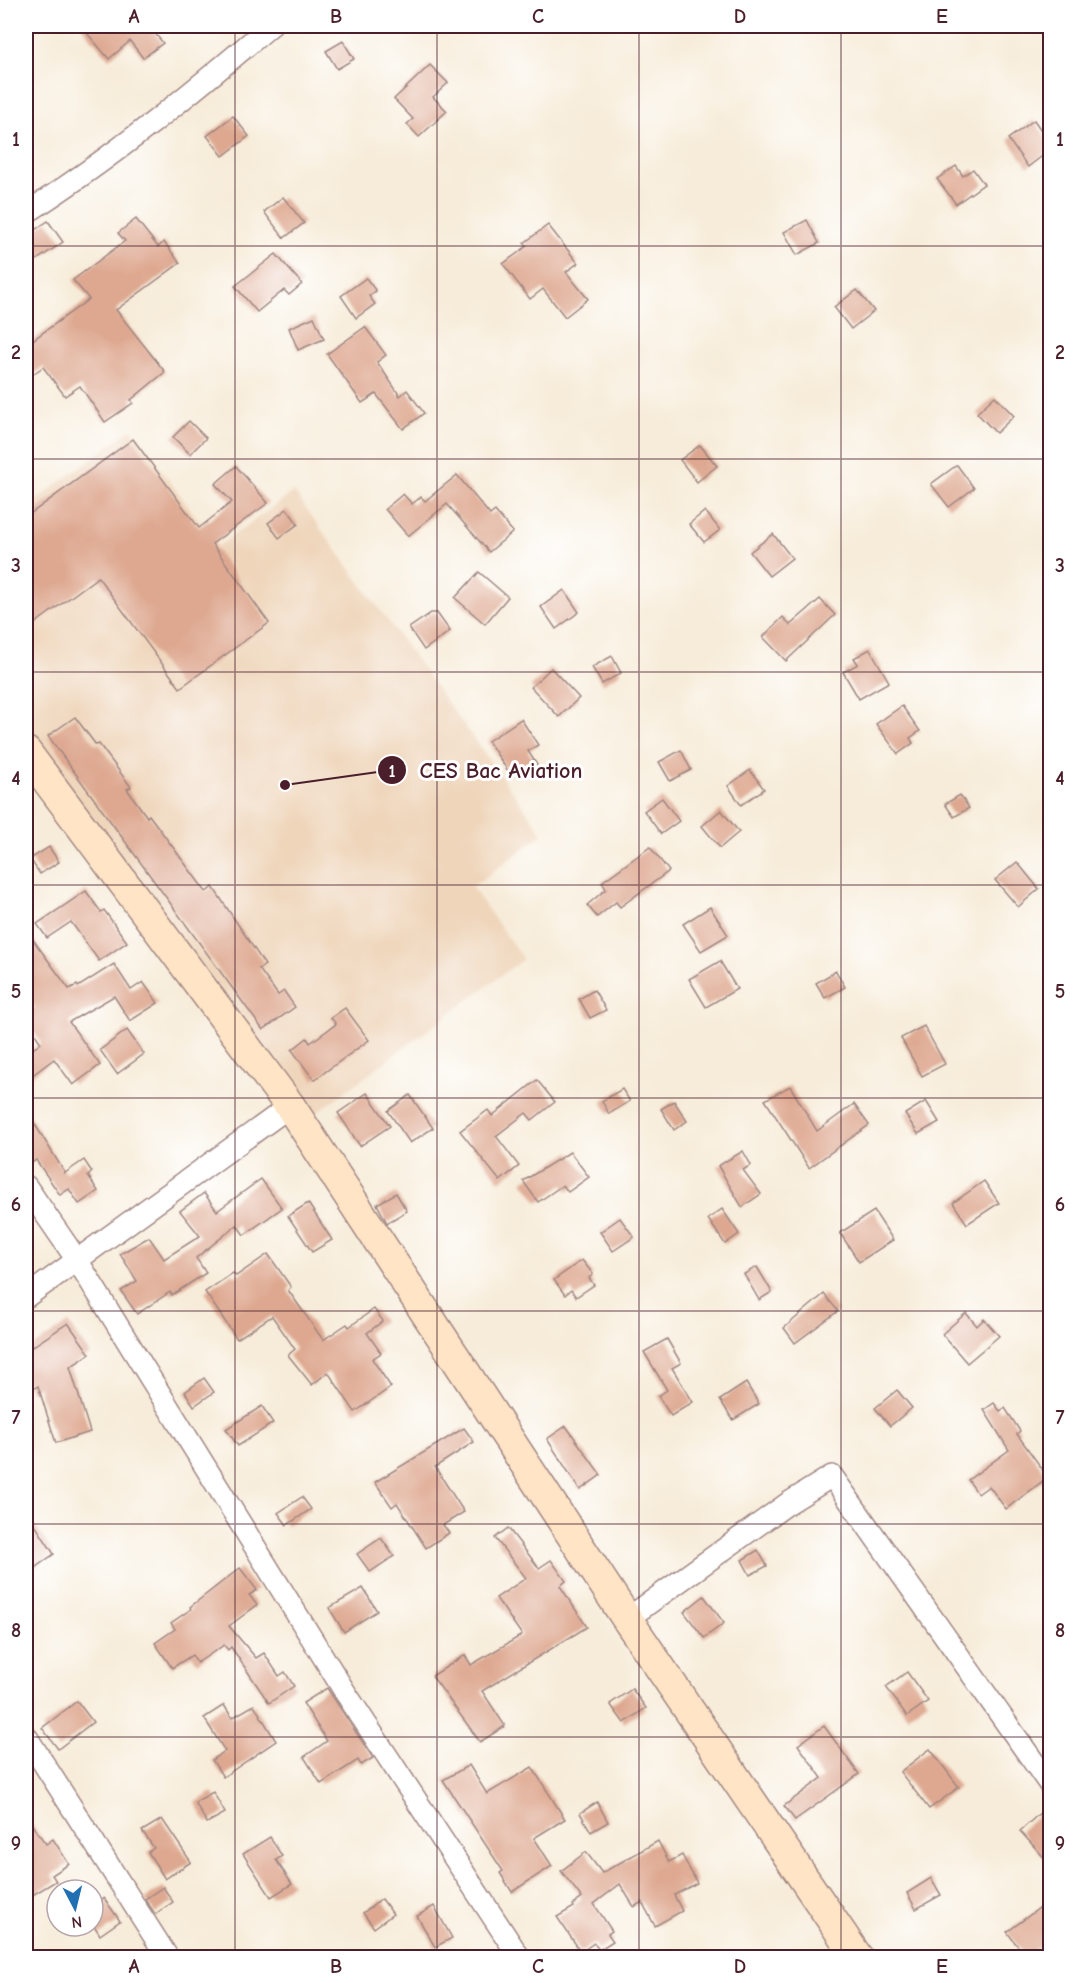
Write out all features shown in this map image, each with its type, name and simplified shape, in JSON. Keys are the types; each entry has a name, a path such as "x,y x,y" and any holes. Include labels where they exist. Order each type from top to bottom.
{"street":[{"path":"26,213 115,151 210,77 270,26"},
{"path":"26,752 290,1106 627,1619 858,1958"},
{"path":"26,1297 290,1106"},
{"path":"26,1185 77,1260 345,1692 520,1958"},
{"path":"627,1619 787,1504 832,1476 1050,1785"},
{"path":"26,1736 168,1958"}],"shaded area":[{"path":"131,429 218,546 294,492 543,834 472,887 523,959 315,1114 26,735 26,508"}],"building":[{"path":"81,26 149,26 163,43 143,58 130,41 109,59"},
{"path":"343,41 354,59 337,69 326,51"},
{"path":"430,65 448,83 433,97 447,111 419,137 407,124 413,119 394,99"},
{"path":"233,116 249,136 223,156 207,136"},
{"path":"1034,120 1050,143 1050,150 1028,167 1008,139"},
{"path":"956,166 963,176 973,169 984,184 956,204 937,179"},
{"path":"283,197 304,223 284,238 264,212"},
{"path":"136,219 158,247 164,242 180,263 116,310 165,372 131,400 133,403 105,422 80,386 65,396 43,367 26,379 26,345 89,299 73,280 125,241 118,233"},
{"path":"807,220 819,243 797,255 784,232"},
{"path":"48,221 63,242 31,264 26,256 26,236"},
{"path":"548,225 578,263 566,272 588,299 565,317 543,289 530,299 503,264 527,246 524,243"},
{"path":"276,254 302,284 289,295 284,290 257,312 235,286"},
{"path":"366,278 376,291 369,296 375,304 356,318 341,296"},
{"path":"857,290 874,311 851,329 834,307"},
{"path":"314,317 324,339 298,350 289,328"},
{"path":"365,327 386,355 377,362 400,396 407,390 424,413 403,429 376,394 362,403 327,354"},
{"path":"995,396 1014,416 996,433 977,413"},
{"path":"189,421 206,438 190,454 173,437"},
{"path":"133,439 199,528 232,502 215,484 236,466 268,503 212,544 269,623 180,688 98,577 26,630 26,517"},
{"path":"700,445 717,466 697,482 680,460"},
{"path":"957,465 974,488 949,507 931,484"},
{"path":"457,475 490,515 495,511 513,532 489,552 447,504 408,536 385,509 403,494 412,504 421,497 425,501"},
{"path":"287,509 298,524 279,538 268,523"},
{"path":"705,511 720,530 704,542 689,524"},
{"path":"773,534 792,558 769,576 750,552"},
{"path":"479,572 508,597 485,624 455,598"},
{"path":"564,590 579,612 556,629 541,607"},
{"path":"820,599 835,615 786,661 763,637 783,617 790,625"},
{"path":"431,613 437,613 450,631 424,650 409,628"},
{"path":"870,649 889,682 859,699 843,672 858,664 854,658"},
{"path":"612,656 621,673 602,684 592,667"},
{"path":"551,668 579,698 559,717 531,687"},
{"path":"902,706 920,731 910,738 913,743 898,754 876,724"},
{"path":"75,717 96,745 99,744 131,787 127,789 147,817 149,815 206,892 213,887 265,965 259,969 278,995 284,991 295,1007 263,1030 48,736"},
{"path":"521,719 538,745 528,751 537,765 523,774 519,768 510,774 488,741"},
{"path":"681,750 691,770 670,781 659,762"},
{"path":"750,770 764,789 741,805 728,786"},
{"path":"960,795 969,808 954,817 945,804"},
{"path":"662,798 679,821 661,834 644,811"},
{"path":"721,810 739,832 720,848 702,826"},
{"path":"49,847 59,862 40,874 30,859"},
{"path":"650,847 669,871 620,907 616,902 597,917 587,905 606,889 602,882"},
{"path":"1017,862 1039,889 1018,907 995,880"},
{"path":"86,891 101,912 104,910 127,942 99,961 71,922 47,938 37,924"},
{"path":"710,907 728,935 701,951 683,924"},
{"path":"26,930 69,989 77,985 78,987 114,964 131,990 143,982 158,1003 130,1021 114,996 69,1022 100,1065 73,1085 54,1059 26,1080 26,1054 41,1043 26,1020 26,1015 35,1008 26,995"},
{"path":"720,961 737,989 706,1007 689,979"},
{"path":"836,971 845,987 825,998 816,983"},
{"path":"594,990 606,1010 590,1018 579,999"},
{"path":"345,1008 369,1040 314,1080 292,1050 307,1038 310,1043 336,1024 331,1018"},
{"path":"924,1026 945,1064 922,1076 901,1038"},
{"path":"127,1030 144,1054 117,1074 100,1050"},
{"path":"537,1080 555,1102 532,1120 526,1113 496,1136 519,1166 500,1181 460,1131 488,1110 492,1116"},
{"path":"790,1086 817,1131 854,1104 869,1125 809,1168 765,1100"},
{"path":"622,1089 630,1101 609,1114 602,1101"},
{"path":"367,1093 390,1126 360,1146 338,1113"},
{"path":"410,1095 433,1128 410,1143 388,1111"},
{"path":"674,1101 687,1121 674,1130 661,1109"},
{"path":"926,1101 939,1122 918,1134 905,1114"},
{"path":"26,1110 65,1173 84,1160 92,1172 88,1176 98,1191 79,1204 69,1189 60,1195 36,1160 26,1167"},
{"path":"743,1151 751,1165 743,1170 761,1194 742,1207 718,1166"},
{"path":"570,1152 589,1177 568,1192 563,1185 538,1202 523,1181"},
{"path":"261,1179 282,1208 244,1235 237,1225 196,1258 206,1273 172,1295 170,1292 137,1314 121,1291 137,1281 120,1254 149,1237 164,1259 200,1236 180,1211 204,1193 217,1211"},
{"path":"984,1181 999,1203 967,1224 953,1203"},
{"path":"396,1193 407,1211 387,1223 377,1204"},
{"path":"308,1203 332,1240 312,1252 288,1216"},
{"path":"722,1209 739,1234 725,1244 708,1219"},
{"path":"874,1211 893,1240 859,1262 840,1233"},
{"path":"620,1218 634,1237 613,1251 600,1232"},
{"path":"268,1254 291,1287 288,1290 323,1340 347,1324 349,1327 374,1309 383,1321 367,1333 381,1353 372,1359 391,1387 355,1412 328,1372 312,1385 288,1355 295,1349 272,1316 237,1339 205,1292 233,1273 236,1276"},
{"path":"582,1260 593,1274 589,1278 594,1285 576,1297 571,1290 565,1295 554,1280"},
{"path":"757,1267 772,1292 759,1300 744,1274"},
{"path":"824,1294 838,1311 795,1343 784,1328"},
{"path":"966,1313 977,1326 984,1319 999,1336 967,1363 942,1334"},
{"path":"68,1323 90,1354 70,1367 90,1432 56,1443 38,1386 31,1391 26,1382 26,1351"},
{"path":"667,1339 681,1363 672,1368 693,1402 671,1416 658,1396 667,1390 644,1352"},
{"path":"204,1378 214,1392 194,1406 185,1392"},
{"path":"746,1383 759,1404 733,1420 720,1400"},
{"path":"897,1390 912,1408 890,1426 875,1408"},
{"path":"994,1403 1000,1411 1005,1408 1020,1431 1017,1434 1048,1477 1006,1509 989,1486 978,1494 968,1480 1009,1450 984,1410"},
{"path":"262,1406 273,1423 238,1446 226,1429"},
{"path":"566,1426 601,1475 580,1490 547,1439"},
{"path":"464,1428 474,1442 435,1467 464,1512 443,1525 449,1533 426,1548 397,1503 392,1507 375,1482"},
{"path":"302,1497 311,1509 287,1525 278,1513"},
{"path":"26,1511 54,1554 26,1574"},
{"path":"508,1528 539,1568 551,1560 566,1581 560,1586 587,1627 482,1691 505,1726 480,1742 432,1676 465,1655 471,1665 522,1635 496,1598 526,1578 495,1538"},
{"path":"381,1538 394,1556 370,1572 357,1554"},
{"path":"758,1550 767,1566 750,1575 742,1560"},
{"path":"240,1568 257,1590 249,1595 257,1605 229,1626 256,1658 264,1653 279,1676 285,1672 294,1686 269,1703 231,1647 228,1650 224,1645 197,1663 192,1655 172,1668 155,1643 175,1629 171,1623"},
{"path":"363,1588 377,1611 344,1632 329,1608"},
{"path":"704,1596 724,1623 704,1638 684,1612"},
{"path":"907,1672 928,1701 907,1716 886,1687"},
{"path":"327,1688 373,1758 361,1765 358,1760 321,1784 304,1757 327,1741 303,1703"},
{"path":"632,1689 646,1708 624,1723 610,1704"},
{"path":"77,1701 93,1722 58,1749 42,1728"},
{"path":"224,1705 232,1718 254,1705 276,1741 223,1777 212,1760 225,1751 204,1718"},
{"path":"824,1726 859,1774 795,1820 784,1806 822,1778 798,1745"},
{"path":"930,1749 959,1787 929,1809 900,1772"},
{"path":"469,1765 487,1794 532,1767 565,1819 534,1838 552,1866 512,1892 500,1873 503,1871 443,1780"},
{"path":"213,1792 225,1813 207,1823 195,1802"},
{"path":"597,1802 608,1822 591,1832 580,1813"},
{"path":"1041,1812 1050,1822 1050,1864 1020,1831"},
{"path":"26,1817 46,1844 53,1839 69,1864 52,1875 54,1878 45,1878 45,1888 26,1899"},
{"path":"162,1819 191,1862 165,1879 148,1852 154,1848 142,1831"},
{"path":"270,1837 282,1856 276,1860 292,1884 271,1897 243,1854"},
{"path":"658,1841 669,1862 682,1855 697,1883 674,1895 682,1911 655,1926 642,1902 634,1907 620,1884 594,1904 612,1931 608,1934 613,1941 599,1950 594,1943 581,1952 557,1917 574,1907 573,1905 582,1898 561,1871 586,1852 602,1873"},
{"path":"931,1878 941,1895 916,1909 907,1893"},
{"path":"163,1887 173,1902 155,1914 145,1899"},
{"path":"105,1899 120,1921 105,1932"},
{"path":"382,1899 393,1914 374,1928 363,1913"},
{"path":"1050,1900 1050,1938 1026,1957 1007,1932"},
{"path":"434,1906 452,1938 435,1947 417,1916"}],"place":[{"name":"CES Bac Aviation","path":"285,785"}]}
